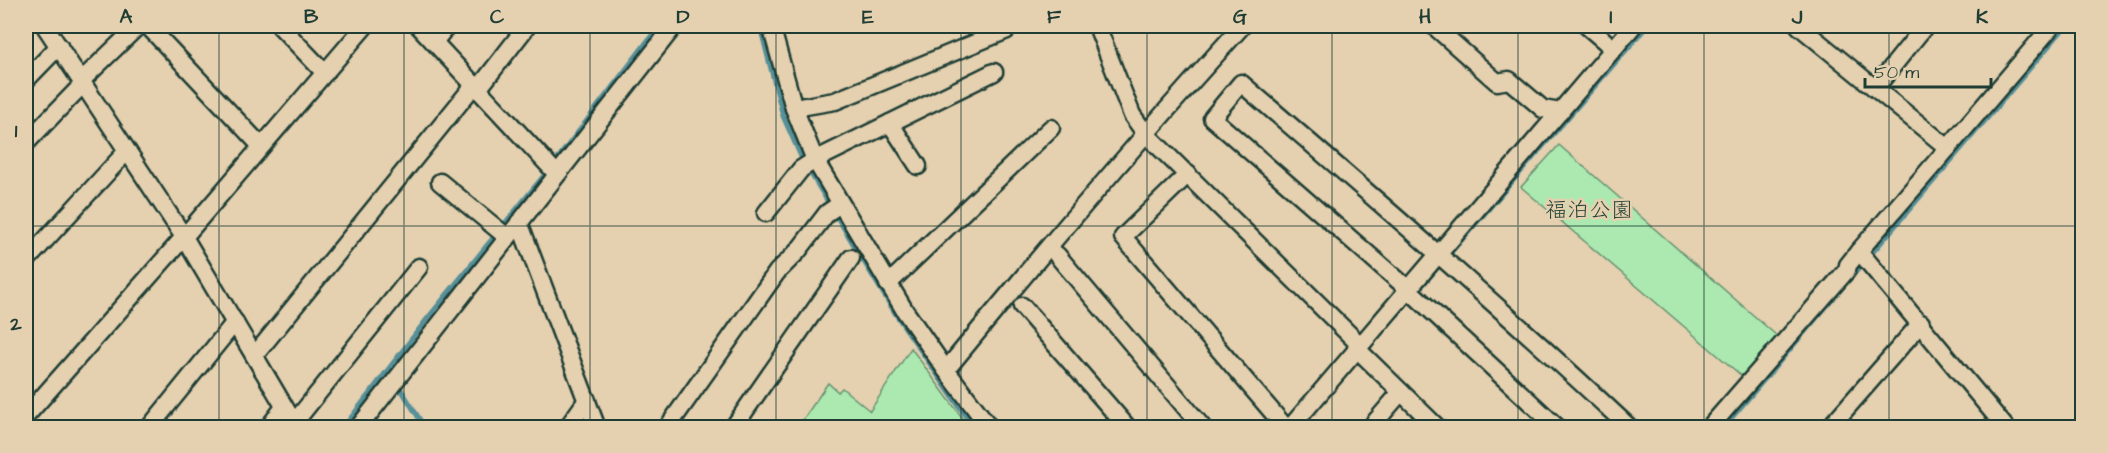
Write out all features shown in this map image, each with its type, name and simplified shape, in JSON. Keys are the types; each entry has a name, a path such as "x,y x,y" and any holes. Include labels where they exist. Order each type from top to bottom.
{"street":[{"path":"45,26 184,237 296,425 419,267"},
{"path":"26,143 138,26"},
{"path":"148,26 261,146"},
{"path":"280,26 325,73"},
{"path":"26,416 184,237 365,26"},
{"path":"419,26 553,169"},
{"path":"435,42 447,26"},
{"path":"255,355 527,26"},
{"path":"358,428 501,232 519,222 553,169 674,26"},
{"path":"771,26 809,164 834,208 946,370 990,428"},
{"path":"1097,26 1132,115 1145,133 1438,428"},
{"path":"946,370 1145,133 1242,26"},
{"path":"1434,26 1497,82 1509,80 1543,109 1560,112"},
{"path":"1587,26 1614,49"},
{"path":"1188,174 1123,237 1288,428 1413,293 1560,112 1634,26"},
{"path":"1799,26 1948,147"},
{"path":"1876,87 1925,26"},
{"path":"1708,428 1839,279 1864,256 1948,147 2052,26"},
{"path":"794,108 836,100 1007,30"},
{"path":"26,80 58,46"},
{"path":"766,213 809,164 994,72"},
{"path":"1558,428 1413,293 1212,118 1241,83 1443,258 1630,428"},
{"path":"890,123 918,166"},
{"path":"888,284 1051,128"},
{"path":"26,261 127,151"},
{"path":"440,182 501,232"},
{"path":"668,428 777,272 834,208"},
{"path":"519,222 597,428"},
{"path":"1057,255 1203,428"},
{"path":"1864,256 2006,428"},
{"path":"733,428 851,258"},
{"path":"1022,306 1128,428"},
{"path":"149,428 235,322"},
{"path":"1829,428 1921,323"},
{"path":"1370,428 1401,392"},
{"path":"567,428 587,400"},
{"path":"268,428 284,407"}],"green space":[{"name":"福泊公園","path":"1559,145 1777,336 1743,377 1521,187"},
{"path":"911,348 969,427 962,427 954,421 950,428 798,427 828,383 838,392 842,388 870,411"}],"waterway":[{"path":"343,428 427,319 559,157 659,26"},
{"path":"760,26 783,116 802,159 895,313 974,428"},
{"path":"1395,317 1647,26"},
{"path":"1849,280 2066,26"},
{"path":"1723,428 1843,287"},
{"path":"399,386 425,428"}]}
